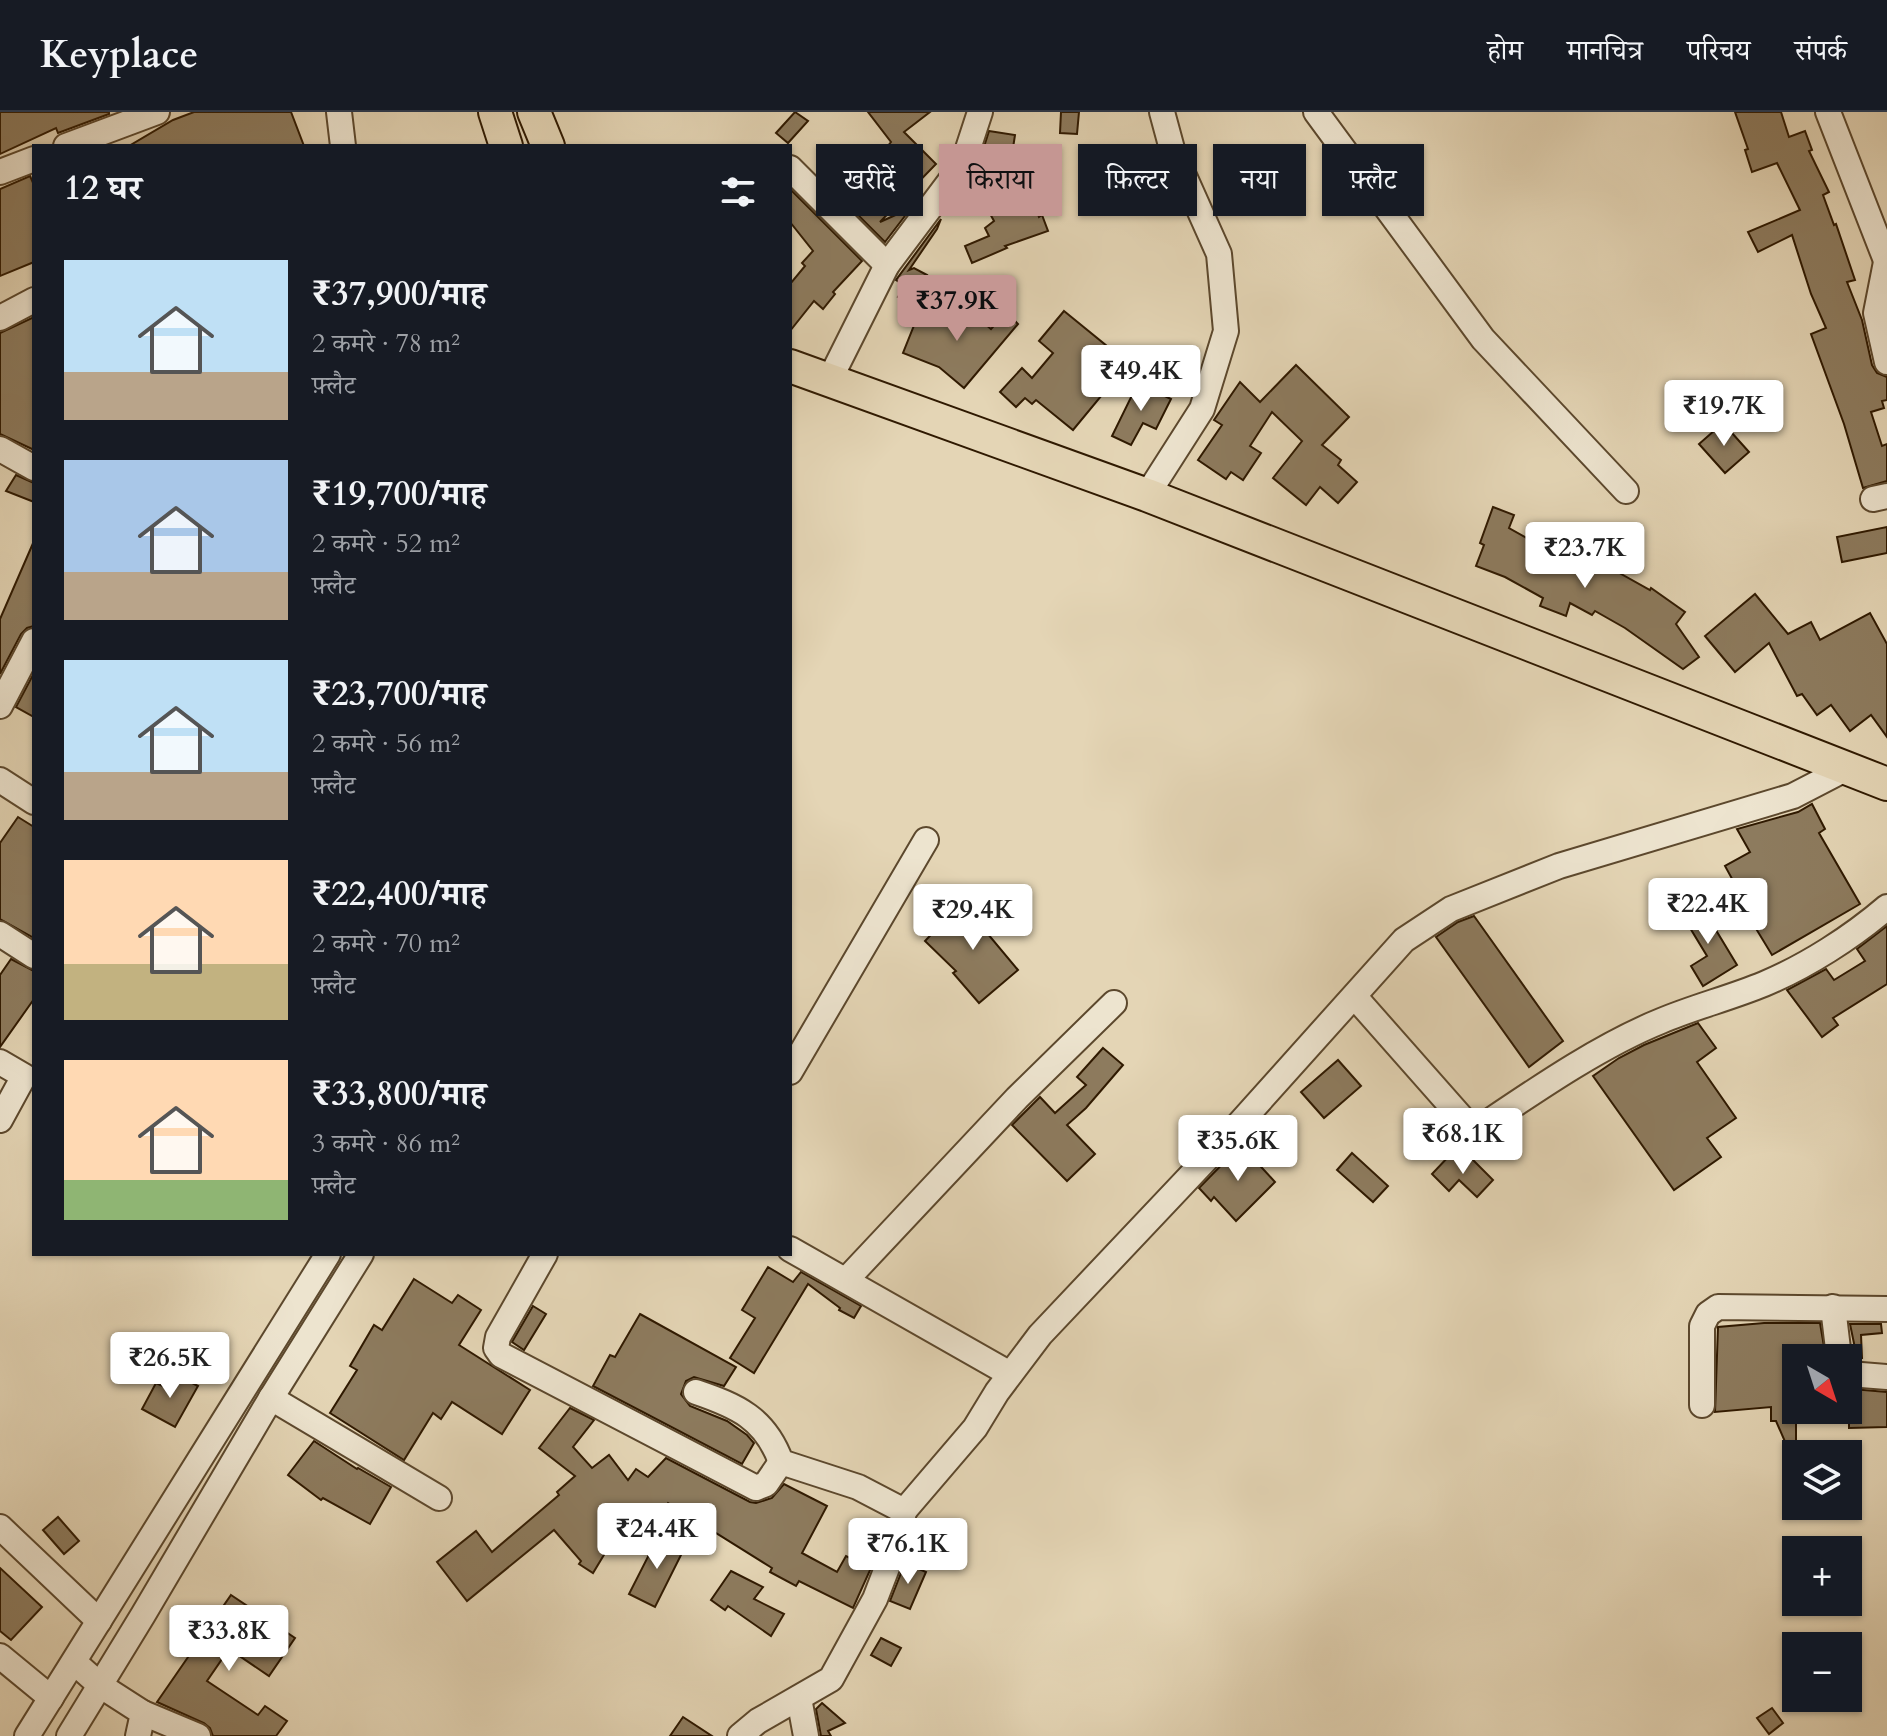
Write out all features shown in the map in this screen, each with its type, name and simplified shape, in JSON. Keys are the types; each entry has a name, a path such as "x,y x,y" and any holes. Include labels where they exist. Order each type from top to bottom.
{"main road":[{"path":"495,112 505,144"},
{"path":"534,112 547,144"},
{"path":"792,367 1147,495 1887,784"}],"street":[{"path":"339,112 343,144"},
{"path":"829,381 887,265 963,164 980,112"},
{"path":"1147,495 1202,409 1226,331 1219,254 1172,149 1162,112"},
{"path":"1316,112 1483,339 1626,491"},
{"path":"1828,112 1886,262 1876,313 1887,362"},
{"path":"71,144 153,113"},
{"path":"0,172 32,160"},
{"path":"792,170 887,265"},
{"path":"0,318 32,301"},
{"path":"0,449 32,467"},
{"path":"0,706 31,656"},
{"path":"740,1736 758,1721 831,1679 875,1599 900,1534 904,1511 975,1428 1040,1335 1230,1134 1404,940 1451,909 1559,866 1793,796 1847,768"},
{"path":"0,780 32,801"},
{"path":"792,1069 926,840"},
{"path":"1355,997 1468,1125 1478,1129 1608,1048 1660,1021 1766,983 1845,938 1887,907"},
{"path":"0,934 32,955"},
{"path":"846,1280 1017,1098 1114,1003"},
{"path":"0,1062 31,1072 0,1120"},
{"path":"792,1250 1010,1374"},
{"path":"27,1736 327,1256"},
{"path":"69,1736 359,1256"},
{"path":"544,1256 498,1337 496,1348 501,1355 756,1488 766,1484 781,1462"},
{"path":"1702,1405 1702,1326 1708,1314 1718,1307 1887,1309"},
{"path":"1833,1307 1837,1344"},
{"path":"1862,1375 1887,1377"},
{"path":"696,1392 735,1406 756,1421 774,1444 781,1462"},
{"path":"271,1398 439,1498"},
{"path":"781,1462 858,1487 904,1511"},
{"path":"0,1527 99,1621"},
{"path":"0,1656 51,1698"},
{"path":"74,1662 141,1724 198,1736"},
{"path":"799,1698 806,1736"}],"building":[{"path":"0,112 109,114 58,133 56,128 0,154"},
{"path":"194,112 291,112 303,144 132,144 173,120"},
{"path":"795,112 808,121 788,143 776,133"},
{"path":"868,112 930,112 904,132 916,144 889,144 891,142"},
{"path":"1061,112 1079,112 1077,134 1060,133"},
{"path":"1735,112 1781,112 1789,137 1805,131 1812,150 1809,151 1829,192 1823,195 1855,280 1847,282 1862,320 1872,365 1877,373 1887,377 1887,400 1882,401 1884,408 1871,412 1882,446 1887,444 1887,481 1863,488 1844,424 1811,334 1826,328 1811,294 1792,235 1758,252 1748,232 1800,210 1777,163 1752,172 1745,150 1748,149"},
{"path":"989,131 1015,135 1014,144 985,144"},
{"path":"923,151 936,164 923,177"},
{"path":"30,176 32,180 32,263 0,276 0,189"},
{"path":"792,191 862,261 833,292 835,294 823,309 814,301 792,328 792,282 805,266 802,263 813,251 792,225"},
{"path":"859,216 886,216 880,222 893,216 905,216 885,242"},
{"path":"991,216 1042,216 1048,231 1005,246 1007,248 972,263 965,246 989,236 985,228 994,221"},
{"path":"941,219 909,270 914,268 927,275 920,287 927,292 917,309 898,297 905,286 896,280"},
{"path":"921,308 967,326 976,316 991,329 1006,312 1018,324 964,388 939,367 903,353"},
{"path":"1064,311 1113,351 1091,377 1107,389 1073,430 1036,400 1032,404 1025,398 1016,407 1000,392 1022,368 1032,378 1053,353 1039,341"},
{"path":"32,318 32,449 0,434 0,333"},
{"path":"1296,365 1349,417 1322,445 1341,460 1338,465 1357,482 1338,503 1320,487 1306,505 1273,478 1302,441 1272,412 1250,446 1261,453 1243,480 1231,472 1226,479 1198,460 1222,425 1214,420 1240,382 1260,402"},
{"path":"1138,383 1171,399 1156,429 1143,423 1131,445 1112,436"},
{"path":"1723,423 1749,452 1725,473 1699,444"},
{"path":"16,475 32,482 32,501 6,491"},
{"path":"1493,507 1514,515 1509,528 1539,545 1534,555 1589,576 1598,561 1651,588 1685,612 1676,624 1699,657 1683,669 1595,611 1592,615 1570,603 1566,616 1540,606 1543,598 1505,577 1476,566 1484,545 1480,543"},
{"path":"1887,527 1887,553 1842,562 1837,537"},
{"path":"32,546 32,627 21,634 0,674 0,619"},
{"path":"1755,594 1788,634 1811,622 1820,640 1870,613 1887,644 1887,737 1871,715 1850,731 1831,705 1817,715 1802,694 1797,696 1769,643 1735,672 1705,636"},
{"path":"32,677 32,716 16,707"},
{"path":"1812,804 1825,829 1819,833 1860,904 1772,955 1738,899 1742,897 1725,866 1750,852 1737,829 1798,812"},
{"path":"18,817 32,826 32,937 0,919 0,843"},
{"path":"978,897 995,910 982,927 1018,970 979,1003 953,973 956,971 925,941 945,920 954,928"},
{"path":"1699,902 1737,965 1703,986 1691,966 1707,956 1681,913"},
{"path":"1474,916 1563,1041 1529,1067 1436,937 1458,922"},
{"path":"1887,926 1887,984 1833,1018 1838,1025 1822,1037 1787,990 1826,969 1834,980 1865,961 1857,949"},
{"path":"11,959 32,970 32,1002 0,1047 0,975"},
{"path":"1698,1023 1716,1048 1697,1062 1736,1118 1707,1138 1721,1157 1674,1190 1593,1076 1644,1045"},
{"path":"1103,1048 1123,1065 1067,1125 1095,1154 1067,1181 1012,1125 1040,1097 1055,1113 1086,1085 1077,1077"},
{"path":"1338,1060 1361,1086 1324,1118 1301,1092"},
{"path":"1241,1145 1275,1182 1236,1221 1214,1197 1211,1201 1199,1188"},
{"path":"1352,1153 1388,1186 1373,1202 1337,1170"},
{"path":"1450,1155 1463,1168 1472,1159 1493,1180 1477,1197 1459,1180 1449,1191 1432,1174"},
{"path":"768,1267 793,1282 801,1272 861,1306 854,1318 839,1310 808,1284 754,1373 730,1358 755,1318 742,1310"},
{"path":"414,1279 452,1303 458,1295 481,1310 459,1345 530,1390 502,1434 452,1402 441,1419 433,1413 404,1460 330,1413 357,1370 350,1366 374,1325 382,1330"},
{"path":"533,1306 546,1314 524,1350 512,1342"},
{"path":"640,1314 736,1367 724,1386 694,1377 686,1381 681,1394 690,1406 727,1421 754,1443 742,1464 593,1386 610,1355 615,1357"},
{"path":"1820,1323 1824,1344 1782,1344 1782,1424 1796,1424 1796,1440 1784,1440 1776,1421 1771,1421 1771,1407 1715,1412 1718,1327"},
{"path":"1850,1324 1881,1324 1882,1333 1861,1335 1861,1344 1854,1344"},
{"path":"173,1373 198,1386 175,1427 142,1409 156,1383 165,1387"},
{"path":"1862,1390 1887,1392 1887,1427 1849,1428 1849,1424 1862,1424"},
{"path":"570,1408 594,1420 573,1447 592,1468 609,1455 628,1480 636,1469 648,1477 666,1458 750,1502 772,1498 784,1484 827,1506 802,1553 837,1572 846,1556 871,1568 853,1608 799,1581 796,1586 770,1572 772,1568 668,1503 656,1520 634,1505 593,1573 579,1564 581,1561 554,1530 467,1601 437,1562 476,1531 492,1552 559,1495 557,1492 575,1476 539,1448"},
{"path":"314,1441 391,1487 370,1524 323,1498 321,1500 288,1475"},
{"path":"58,1517 79,1541 64,1554 43,1530"},
{"path":"659,1535 685,1547 655,1607 629,1594"},
{"path":"905,1563 926,1572 910,1609 890,1601"},
{"path":"0,1568 42,1607 11,1640 0,1631"},
{"path":"731,1571 763,1587 754,1599 784,1614 771,1636 728,1606 725,1610 711,1600"},
{"path":"231,1595 295,1638 269,1676 229,1649 207,1681 258,1715 265,1706 287,1721 276,1736 213,1736 204,1723 157,1702"},
{"path":"881,1638 901,1648 891,1666 871,1655"},
{"path":"822,1703 845,1723 828,1731 831,1736 821,1736 816,1709"},
{"path":"1772,1708 1783,1723 1769,1734 1757,1718"},
{"path":"683,1717 712,1736 670,1736"}]}
